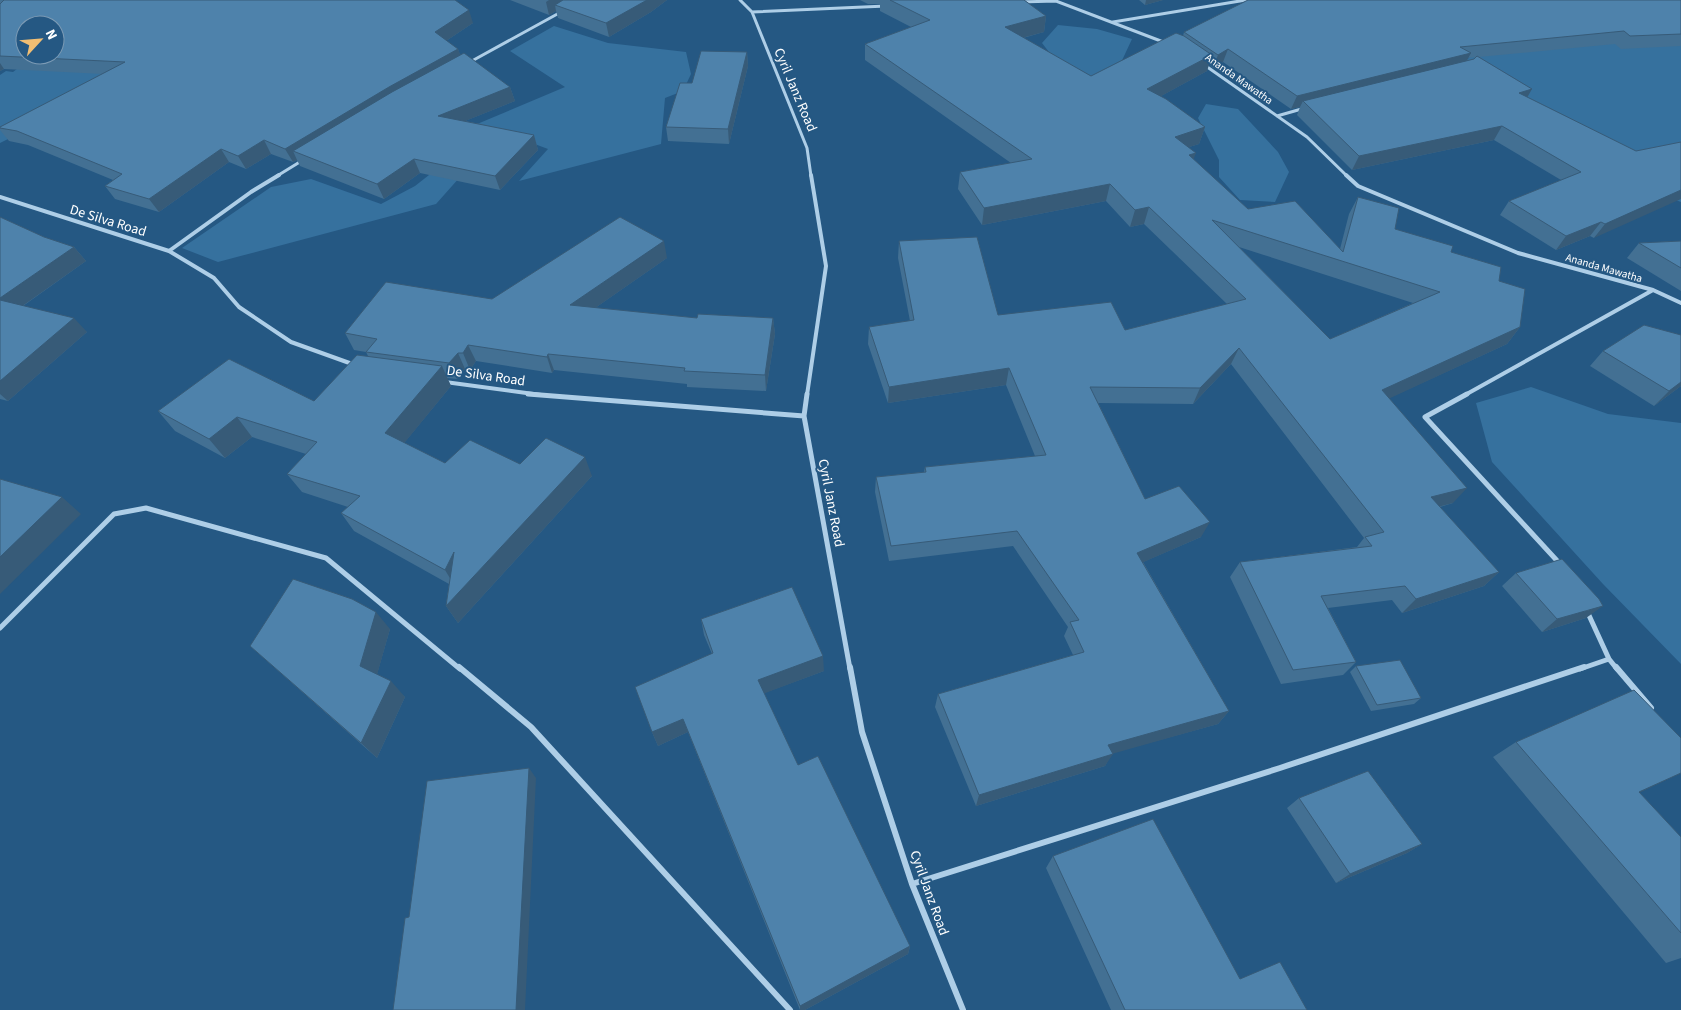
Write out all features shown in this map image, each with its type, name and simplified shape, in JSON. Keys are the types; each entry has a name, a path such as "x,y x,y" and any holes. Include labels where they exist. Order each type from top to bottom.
{"street":[{"name":"Cyril Janz Road","path":"740,0 752,12 808,148 826,266 804,416 862,732 912,884 962,1010"},
{"path":"1112,22 1246,0"},
{"path":"1017,2 1056,1 1172,46"},
{"path":"752,12 889,6"},
{"path":"464,65 566,9"},
{"name":"Ananda Mawatha","path":"1197,60 1307,137 1358,186 1518,252 1653,290 1681,302"},
{"path":"1277,116 1309,106"},
{"path":"168,250 251,192 311,155"},
{"name":"De Silva Road","path":"0,197 168,250 214,278 239,308 291,342 362,368"},
{"path":"1566,571 1425,417 1653,290"},
{"name":"De Silva Road","path":"436,381 530,394 804,416"},
{"path":"0,628 114,514 146,508 326,558 531,727 790,1010"},
{"path":"1585,605 1609,659 1657,715"},
{"path":"912,884 1280,768 1609,659"}],"shaded area":[{"path":"1058,25 1097,29 1132,39 1118,69 1086,81 1065,73 1042,43"},
{"path":"554,26 608,43 686,52 691,74 683,91 665,98 661,144 519,181 548,149 524,140 460,177 436,204 218,262 182,248 271,187 311,179 381,204 415,186 443,164 470,127 565,87 510,51"},
{"path":"1498,43 1674,44 1681,46 1681,202 1670,198 1465,60"},
{"path":"149,49 14,136 0,143 0,75 6,71 13,72 22,65 65,65 65,58"},
{"path":"1206,104 1238,109 1278,152 1289,172 1275,202 1240,200 1219,177 1219,160 1198,118"},
{"path":"1531,387 1608,414 1681,423 1681,664 1603,584 1492,462 1476,403"}],"building":[{"path":"4,0 455,0 469,10 435,32 458,49 389,87 285,149 264,140 238,156 221,149 149,199 105,186 122,174 17,131 0,128 125,62 65,59 65,15 15,15 15,57 0,56 0,4"},
{"path":"563,0 647,0 606,23 555,5"},
{"path":"890,0 1024,0 1046,16 1005,27 1091,76 1176,33 1184,36 1212,55 1147,89 1166,99 1205,127 1175,137 1196,153 1189,155 1248,209 1295,201 1343,252 1358,197 1399,208 1395,229 1453,246 1451,252 1501,267 1499,281 1525,289 1520,327 1382,390 1467,488 1431,497 1499,572 1416,599 1405,586 1321,596 1356,662 1293,670 1240,562 1372,546 1365,537 1384,532 1239,348 1200,388 1090,387 1145,499 1179,486 1210,522 1137,553 1229,711 1108,745 1113,754 979,795 938,694 1084,652 1070,622 1079,620 1017,531 891,546 876,477 926,472 925,467 1046,455 1009,368 889,387 869,327 914,320 899,241 977,237 998,315 1111,302 1125,330 1246,299 1149,207 1135,210 1110,184 984,208 960,172 1032,159 865,44 930,20","holes":["1212,220 1440,292 1330,339"]},
{"path":"1248,0 1681,0 1681,34 1630,36 1624,31 1460,47 1471,53 1297,96 1228,49 1218,55 1184,32"},
{"path":"701,51 747,52 728,129 666,127 680,83 692,83"},
{"path":"464,53 510,87 438,116 534,135 495,176 414,159 377,184 293,151 392,92"},
{"path":"1477,56 1532,89 1519,93 1636,151 1681,142 1681,190 1605,224 1601,222 1566,236 1509,201 1581,172 1502,126 1359,156 1303,101 1474,59"},
{"path":"0,217 44,237 74,247 0,298"},
{"path":"620,217 664,241 570,305 697,318 698,314 773,318 765,375 684,371 685,368 548,354 547,357 468,345 463,353 458,353 449,363 366,352 377,339 345,333 386,282 492,299"},
{"path":"1681,241 1681,268 1639,243"},
{"path":"0,300 74,318 0,381"},
{"path":"1644,325 1681,335 1681,382 1669,391 1603,351"},
{"path":"357,355 442,366 385,433 445,463 470,440 520,464 546,438 585,457 446,606 454,552 445,570 341,513 360,496 287,474 317,442 237,417 209,439 158,411 229,359 314,401"},
{"path":"0,479 62,497 0,557"},
{"path":"1562,559 1599,599 1603,606 1557,619 1516,573"},
{"path":"293,579 352,599 376,612 360,666 391,681 361,743 250,646"},
{"path":"792,587 823,656 758,680 798,765 818,756 910,946 800,1006 683,719 652,732 635,687 713,653 701,619"},
{"path":"1400,660 1421,698 1377,705 1356,666"},
{"path":"1634,690 1681,738 1681,773 1639,792 1681,837 1681,933 1516,742"},
{"path":"529,768 516,1010 393,1010 405,918 409,917 427,781"},
{"path":"1368,771 1422,844 1350,874 1299,798"},
{"path":"1153,819 1240,979 1280,962 1307,1010 1125,1010 1053,856"}]}
